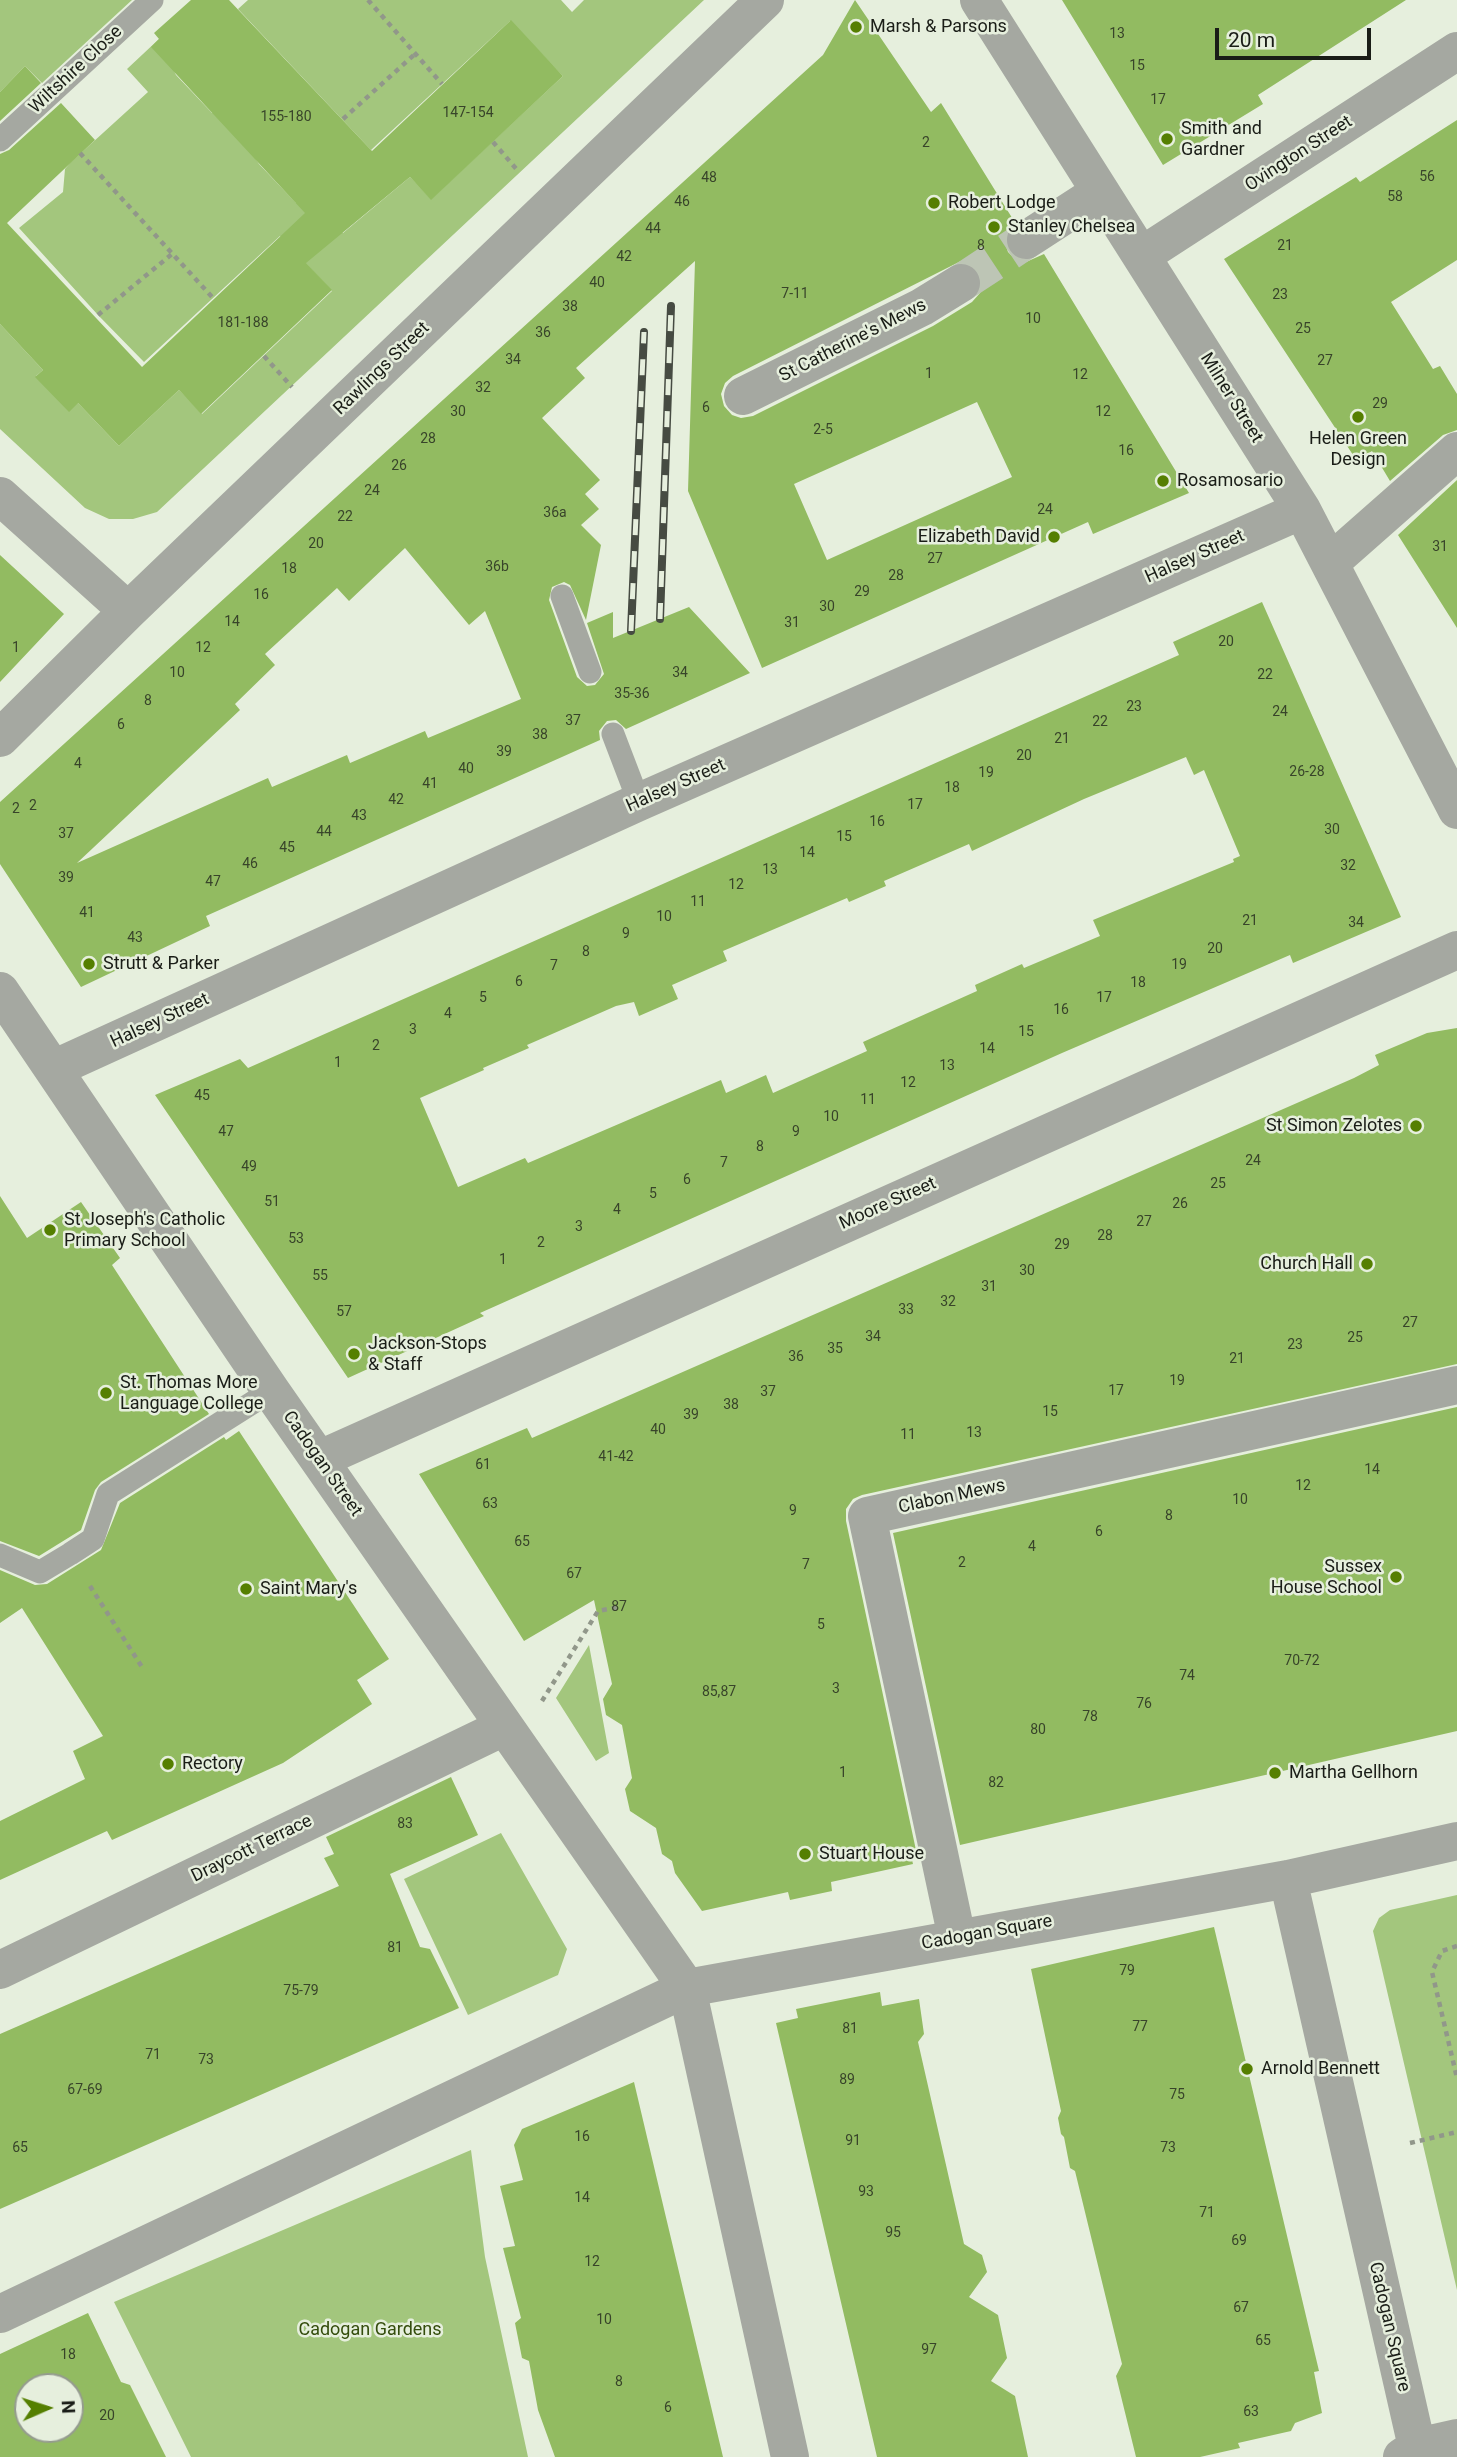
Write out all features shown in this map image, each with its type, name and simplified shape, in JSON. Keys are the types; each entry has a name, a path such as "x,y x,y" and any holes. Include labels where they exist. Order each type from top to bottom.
{"street":[{"name":"Rawlings Street","path":"0,738 128,611 765,0"},
{"name":"Milner Street","path":"979,0 1302,510 1457,810"},
{"name":"Ovington Street","path":"1141,256 1457,51"},
{"path":"1026,240 1100,192"},
{"name":"St Catherine's Mews","path":"743,396 922,307 961,283"},
{"path":"1331,562 1457,451"},
{"path":"0,496 128,611"},
{"name":"Halsey Street","path":"53,1069 639,802 1302,510"},
{"name":"Moore Street","path":"320,1459 1457,950"},
{"name":"Cadogan Street","path":"0,991 271,1391 509,1735"},
{"name":"Clabon Mews","path":"957,1938 867,1516 1457,1385"},
{"path":"509,1735 687,1988 790,2457"},
{"name":"Draycott Terrace","path":"0,1970 509,1735"},
{"name":"Cadogan Square","path":"687,1988 1287,1879 1457,1841"},
{"name":"Cadogan Square","path":"1287,1879 1410,2452 1457,2438"},
{"path":"0,2314 687,1988"}],"lane":[{"name":"Wiltshire Close","path":"0,140 152,0"},
{"path":"562,596 590,672"},
{"path":"613,734 639,802"},
{"path":"0,1555 40,1572 70,1555 93,1539 108,1494 271,1391"}],"path":[{"path":"368,0 442,84"},
{"path":"343,120 415,54"},
{"path":"493,142 519,172"},
{"path":"80,153 213,298"},
{"path":"98,315 172,254"},
{"path":"264,356 292,387"},
{"path":"70,1555 142,1667"},
{"path":"509,1735 598,1611 619,1607"},
{"path":"1457,1946 1442,1951 1432,1972 1457,2078"},
{"path":"1410,2143 1457,2132"}],"green space":[{"path":"0,0 132,0 42,83 25,66 0,92"},
{"path":"248,0 561,0 572,12 584,0 704,0 157,512 133,519 109,519 85,508 0,429 0,324 43,370 36,376 78,403 119,446 179,390 202,414 332,291 280,236 144,362 98,315 19,228 63,192 65,169 70,163 148,92 127,69 159,39 176,75 212,113 221,105 259,164 296,203 307,194 343,233 410,177 431,199 563,76 510,21 371,150 238,9"},
{"path":"589,1645 609,1753 596,1761 556,1698"},
{"path":"501,1833 567,1949 558,1975 468,2015 404,1879"},
{"path":"1457,1895 1457,2290 1373,1931 1379,1918 1390,1910"},
{"name":"Cadogan Gardens","path":"471,2150 485,2257 528,2457 191,2457 114,2302"}],"building":[{"path":"191,0 229,0 372,151 511,20 563,76 431,200 410,177 306,263 332,290 201,414 179,390 119,446 78,403 69,412 35,377 43,370 0,324 0,154 9,150 61,103 95,140 7,223 142,367 305,213 151,47 159,39 154,33"},
{"path":"855,0 931,112 941,103 1014,221 1007,229 1004,240 1008,252 1015,259 1026,262 1044,254 1189,493 1093,534 1088,522 762,668 688,491 695,261 576,368 585,378 542,418 600,480 585,494 599,509 581,525 601,545 586,620 570,585 564,582 552,587 549,600 577,677 587,686 595,685 604,674 587,623 613,612 613,638 689,607 750,673 626,729 616,720 607,721 599,731 600,740 206,916 210,926 81,987 0,864 0,802 823,55","holes":["961,261 972,264 980,272 983,282 980,293 972,302 933,326 753,416 741,418 732,415 724,406 721,394 725,383 733,376","977,402 1012,477 827,560 794,484","405,548 469,625 485,611 521,699 428,738 425,731 350,763 347,755 272,787 268,778 77,863 240,710 235,704 275,665 265,654 337,588 349,601"]},
{"path":"1062,0 1406,0 1258,95 1263,104 1163,165"},
{"path":"25,66 41,83 0,121 0,92"},
{"path":"1457,120 1457,260 1391,302 1433,369 1440,366 1457,394 1457,430 1443,435 1390,481 1372,451 1357,461 1224,259 1356,177 1360,182"},
{"path":"1457,480 1457,628 1398,535"},
{"path":"0,555 64,614 0,682"},
{"path":"1262,602 1401,917 1293,963 1290,955 1062,1053 480,1313 484,1316 348,1378 155,1095 240,1059 248,1068 1179,655 1173,642","holes":["1186,757 1194,775 1204,770 1240,856 1233,859 1234,862 1093,920 1100,936 1024,968 1022,964 975,985 977,991 863,1042 867,1051 773,1093 766,1075 726,1093 721,1080 528,1163 525,1158 458,1187 420,1098 529,1048 527,1045 616,1006 634,1002 639,1016 678,999 672,985 727,961 723,951 847,898 849,902 886,886 884,881 969,844 972,851 1084,799"]},
{"path":"1457,1028 1457,1364 853,1499 846,1509 846,1521 917,1855 911,1856 913,1864 831,1882 832,1891 790,1900 788,1892 702,1911 675,1873 672,1861 662,1854 656,1828 630,1811 625,1789 632,1778 622,1725 606,1715 603,1699 612,1684 594,1600 524,1641 419,1474 527,1428 532,1438 1354,1078 1379,1065 1375,1055 1427,1033"},
{"name":"St. Thomas More Language College","path":"0,1196 27,1238 81,1202 120,1258 112,1265 209,1414 101,1482 95,1490 81,1530 39,1556 0,1541"},
{"path":"1457,1407 1457,1731 960,1845 893,1533"},
{"path":"239,1431 389,1659 357,1680 372,1704 283,1763 112,1840 107,1831 0,1880 0,1821 85,1779 73,1751 103,1736 22,1608 0,1623 0,1570 35,1585 47,1584 101,1550 120,1503 224,1437 226,1440"},
{"path":"451,1777 478,1835 390,1874 420,1947 430,1949 459,2008 0,2209 0,2034 339,1886 324,1858 334,1854 326,1837"},
{"path":"1214,1927 1319,2371 1314,2372 1322,2413 1295,2423 1291,2431 1238,2443 1240,2448 1200,2457 1136,2457 1116,2376 1122,2364 1075,2171 1070,2168 1064,2137 1061,2134 1058,2118 1061,2111 1031,1969"},
{"path":"880,1992 882,2006 919,1999 924,2034 918,2042 964,2244 982,2255 987,2272 969,2297 998,2315 1007,2358 991,2381 1015,2396 1028,2457 877,2457 776,2023 798,2018 796,2009"},
{"path":"634,2082 723,2457 555,2457 538,2410 529,2361 522,2358 515,2323 521,2318 503,2248 515,2246 500,2186 523,2180 514,2145 522,2129"},
{"path":"88,2313 121,2382 130,2385 166,2457 0,2457 0,2354"}],"tunnel":[{"path":"961,283 1026,240"}],"railway":[{"path":"660,619 671,306"},
{"path":"631,631 644,332"}],"place":[{"name":"Marsh & Parsons","path":"856,27"},
{"name":"Smith and Gardner","path":"1167,139"},
{"name":"Robert Lodge","path":"934,203"},
{"name":"Stanley Chelsea","path":"994,227"},
{"name":"Helen Green Design","path":"1358,417"},
{"name":"Rosamosario","path":"1163,481"},
{"name":"Elizabeth David","path":"1054,537"},
{"name":"Strutt & Parker","path":"89,964"},
{"name":"St Simon Zelotes","path":"1416,1126"},
{"name":"St Joseph's Catholic Primary School","path":"50,1230"},
{"name":"Church Hall","path":"1367,1264"},
{"name":"Jackson-Stops & Staff","path":"354,1354"},
{"name":"St. Thomas More Language College","path":"106,1393"},
{"name":"Sussex House School","path":"1396,1577"},
{"name":"Saint Mary's","path":"246,1589"},
{"name":"Rectory","path":"168,1764"},
{"name":"Martha Gellhorn","path":"1275,1773"},
{"name":"Stuart House","path":"805,1854"},
{"name":"Arnold Bennett","path":"1247,2069"}]}
